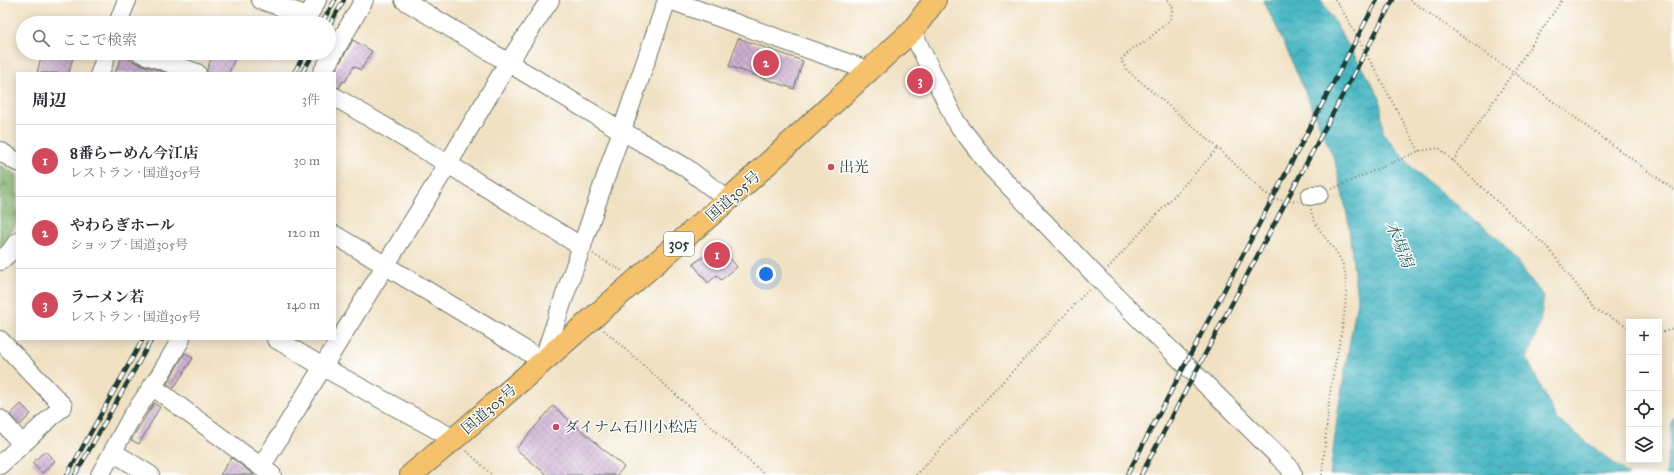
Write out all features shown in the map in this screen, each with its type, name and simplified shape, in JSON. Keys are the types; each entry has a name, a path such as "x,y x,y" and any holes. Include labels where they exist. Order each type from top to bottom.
{"highway":[{"name":"国道305号","path":"411,475 592,320 728,200 912,31 935,0"}],"street":[{"path":"121,16 127,0"},
{"path":"261,0 308,16 317,0"},
{"path":"336,49 364,0"},
{"path":"404,0 622,132 685,167 728,200"},
{"path":"152,386 266,471 323,367 448,164 508,63 550,0"},
{"path":"336,235 385,266 543,361 667,0"},
{"path":"670,0 870,71"},
{"path":"912,31 956,122 991,167 1099,279 1288,467 1293,475"},
{"path":"100,72 105,60"},
{"path":"160,60 194,72"},
{"path":"323,72 329,60"},
{"path":"336,98 448,164 582,248"},
{"path":"0,151 16,161"},
{"path":"0,261 10,252 16,243"},
{"path":"0,340 63,406 0,465"},
{"path":"100,475 131,418 180,340"},
{"path":"278,340 323,367 454,439"},
{"path":"0,419 22,444"},
{"path":"113,452 150,475"}],"path":[{"path":"1168,0 1173,8 1170,20 1144,43 1133,48 1121,60 1127,70 1218,148 1265,194 1279,200 1296,202 1419,151 1439,148 1549,249 1595,309 1626,325"},
{"path":"1335,0 1347,18 1419,151"},
{"path":"1410,0 1674,190"},
{"path":"1453,161 1562,0"},
{"path":"916,475 1099,279 1218,148"},
{"path":"1314,195 1311,212 1316,223 1340,257 1345,271 1347,291 1330,393 1322,475"},
{"path":"582,248 637,280"},
{"path":"592,320 765,475"},
{"path":"1662,332 1674,328"},
{"path":"454,439 492,475"}],"green space":[{"path":"0,165 16,174 16,224 3,245 0,247"}],"water":[{"name":"木場潟","path":"1263,0 1321,0 1380,98 1383,133 1416,172 1500,240 1544,297 1540,322 1527,359 1557,419 1629,475 1330,475 1338,411 1357,300 1348,219 1335,161 1279,32"},
{"path":"1674,417 1674,475 1666,475 1672,422"}],"building":[{"path":"738,38 803,61 794,89 729,66"},
{"path":"353,40 372,51 361,70 354,66 345,82 343,81 339,88 336,87 336,72 335,72"},
{"path":"40,60 72,60 69,72 37,72"},
{"path":"120,60 131,60 163,72 115,72"},
{"path":"211,60 234,60 229,72 207,72"},
{"path":"921,73 927,87 916,92 909,78"},
{"path":"720,245 737,267 721,280 717,275 708,283 693,264"},
{"path":"185,353 193,358 174,388 167,384"},
{"path":"154,403 160,407 139,444 131,440"},
{"path":"21,404 31,414 20,425 10,415"},
{"name":"ダイナム石川小松店","path":"553,406 624,467 617,475 547,475 516,449"},
{"path":"45,451 55,461 42,473 32,463"},
{"path":"231,458 235,460 254,475 220,475"}],"railway":[{"path":"326,16 335,0"},
{"path":"335,16 344,0"},
{"path":"1127,475 1377,0"},
{"path":"1141,475 1393,0"},
{"path":"295,72 301,60"},
{"path":"303,72 310,60"},
{"path":"67,475 142,340"},
{"path":"75,475 151,340"}],"place":[{"name":"やわらぎホール","path":"766,63"},
{"name":"ラーメン若","path":"920,81"},
{"name":"出光","path":"831,167"},
{"name":"8番らーめん今江店","path":"717,255"},
{"name":"ダイナム石川小松店","path":"556,427"}]}
